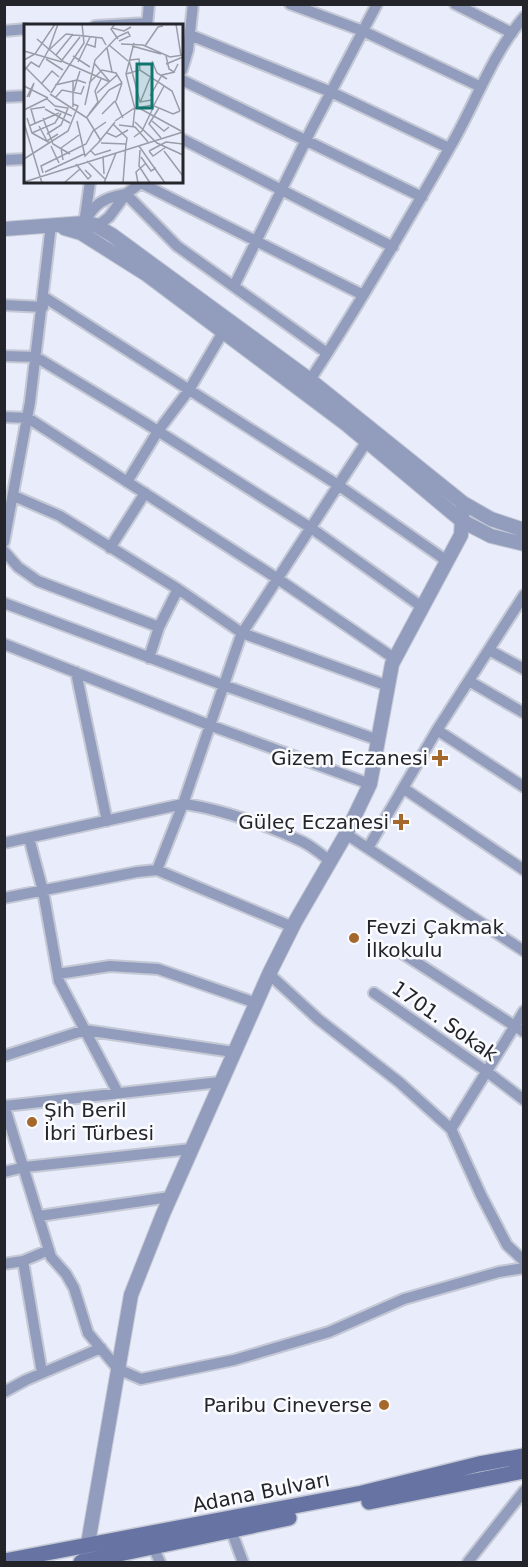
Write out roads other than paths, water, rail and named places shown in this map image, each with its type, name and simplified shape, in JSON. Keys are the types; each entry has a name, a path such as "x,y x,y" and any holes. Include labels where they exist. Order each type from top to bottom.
{"main road":[{"name":"Adana Bulvarı","path":"84,1558 479,1464 524,1456"},
{"name":"Adana Bulvarı","path":"4,1561 84,1558 153,1547 524,1471"}],"street":[{"path":"147,24 149,4"},
{"path":"183,67 188,50 193,4"},
{"path":"290,4 363,31 481,87"},
{"path":"234,286 306,140 377,4"},
{"path":"455,4 512,33"},
{"path":"310,380 422,197 501,48 524,17"},
{"path":"4,31 24,29"},
{"path":"190,35 331,92 449,148"},
{"path":"183,80 422,197"},
{"path":"4,97 24,96"},
{"path":"183,140 393,247"},
{"path":"4,160 24,159"},
{"path":"90,183 91,225"},
{"path":"4,229 51,225 91,225 109,217 126,194 140,183"},
{"path":"143,183 363,295"},
{"path":"91,225 93,208 109,197 126,194"},
{"path":"126,194 177,246 327,353"},
{"path":"4,542 12,491 28,418 51,225"},
{"path":"51,225 81,233 146,274 367,441 462,521 491,536 524,544"},
{"path":"91,225 157,266 310,380 463,503 491,519 524,530"},
{"path":"4,305 43,302 189,390 338,485 447,561"},
{"path":"127,482 158,431 189,390 223,332"},
{"path":"4,356 36,357 311,528 422,608"},
{"path":"4,417 28,418 278,579 394,659"},
{"path":"157,870 183,804 242,633 367,441"},
{"path":"12,491 60,516 178,589 242,633 388,686"},
{"path":"110,548 145,493"},
{"path":"84,1558 131,1295 170,1197 269,974 346,834 370,784 394,659 461,535 463,503"},
{"path":"4,551 18,567 38,581 159,627"},
{"path":"149,658 159,627 178,589"},
{"path":"368,848 469,681 519,611 524,595"},
{"path":"4,603 223,686 378,740"},
{"path":"4,644 209,725 370,784"},
{"path":"489,650 524,669"},
{"path":"76,672 107,821"},
{"path":"469,681 524,713"},
{"path":"438,730 524,787"},
{"path":"403,788 524,870"},
{"path":"4,843 183,804 201,806 278,831 306,843 330,861"},
{"path":"346,834 524,951"},
{"path":"29,838 43,891 59,981 118,1093"},
{"path":"4,898 157,870 293,927"},
{"path":"402,953 519,1029"},
{"path":"58,974 110,966 158,969 256,1003"},
{"path":"269,974 318,1019 399,1083 451,1129 507,1245 524,1261"},
{"name":"1701. Sokak","path":"374,993 524,1100"},
{"path":"451,1129 486,1071 519,1029 524,1011"},
{"path":"4,1056 85,1030 233,1052"},
{"path":"220,1082 5,1105 51,1257 66,1274 74,1288 88,1333 118,1369 141,1379 234,1360 329,1332 404,1299 499,1272 524,1268"},
{"path":"4,1172 25,1167 191,1149"},
{"path":"39,1215 170,1197"},
{"path":"4,1264 23,1261 49,1250"},
{"path":"23,1261 42,1373"},
{"path":"4,1392 101,1348"},
{"path":"468,1563 520,1504 524,1491"},
{"path":"231,1530 243,1563"},
{"path":"153,1547 159,1563"}],"place":[{"name":"Gizem Eczanesi","path":"440,758"},
{"name":"Güleç Eczanesi","path":"401,822"},
{"name":"Fevzi Çakmak İlkokulu","path":"354,938"},
{"name":"Şıh Beril İbri Türbesi","path":"32,1122"},
{"name":"Paribu Cineverse","path":"384,1405"}]}
